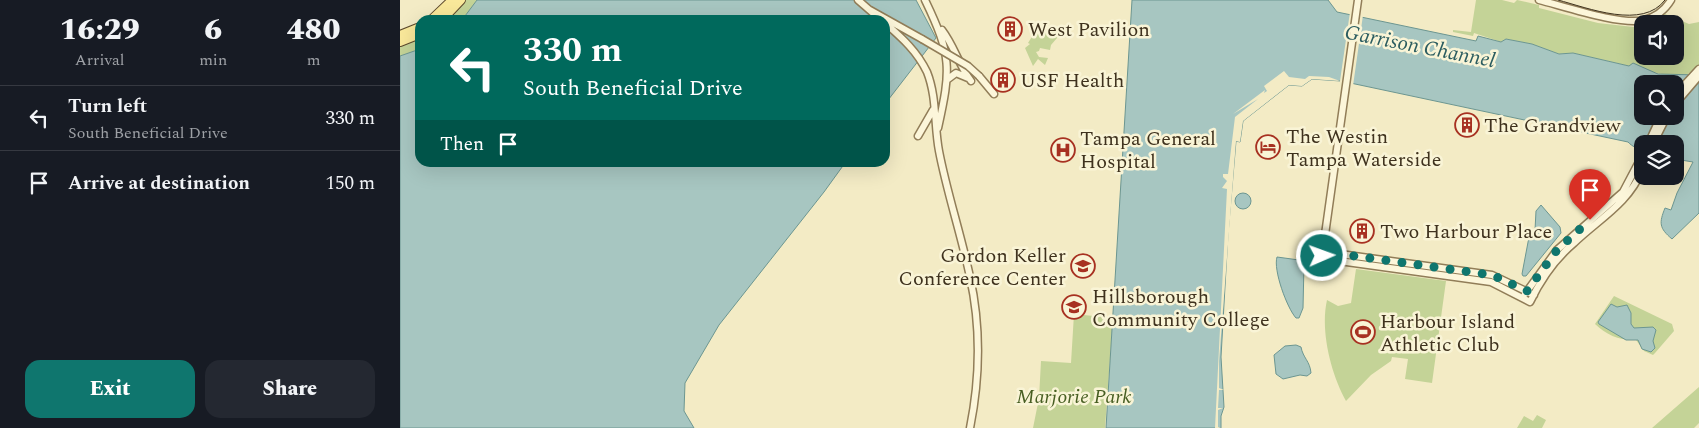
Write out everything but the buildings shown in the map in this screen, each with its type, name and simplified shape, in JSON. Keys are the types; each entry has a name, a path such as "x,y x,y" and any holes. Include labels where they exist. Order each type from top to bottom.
{"main road":[{"path":"436,15 452,0"},
{"path":"447,15 461,0"},
{"path":"400,35 415,29"},
{"path":"400,42 415,36"}],"street":[{"path":"858,0 876,15"},
{"path":"925,0 938,26 947,55 948,79 936,134"},
{"path":"1539,0 1638,21 1655,16 1671,0"},
{"path":"1322,256 1358,2"},
{"path":"870,10 879,15"},
{"path":"890,21 966,65 979,76 994,94"},
{"path":"938,26 950,42 959,64 971,81 958,73 952,74 948,79"},
{"path":"890,28 912,48 926,71 932,88 936,134 970,275 976,309 977,379 970,428"},
{"path":"1684,86 1699,70"},
{"path":"1684,94 1699,76"},
{"path":"918,136 934,109"},
{"path":"1322,256 1333,253 1437,268 1482,277 1530,302 1530,293 1561,246 1623,192 1634,171"},
{"path":"1523,298 1530,293 1567,250 1625,200 1636,185"},
{"path":"1322,256 1332,260 1437,275 1498,277 1530,293"},
{"path":"1437,268 1437,275"}],"green space":[{"path":"465,0 477,0 466,15 452,15"},
{"path":"1476,0 1502,0 1514,3 1517,0 1539,5 1539,8 1598,23 1634,27 1634,65 1629,66 1573,53 1559,54 1532,44 1506,39 1501,42 1474,33 1473,36 1453,32 1453,30 1471,32"},
{"path":"1684,22 1689,24 1699,22 1699,66 1684,75 1652,72 1637,65 1684,65"},
{"path":"1038,27 1060,29 1063,31 1051,45 1050,50 1040,48 1036,52 1039,57 1048,58 1045,65 1038,59 1033,66 1025,48 1030,44 1028,43"},
{"path":"415,41 415,51 400,56 400,46"},
{"path":"1356,269 1446,281 1432,383 1405,379 1408,359 1392,357 1391,361 1371,375 1346,401 1328,352 1325,312 1327,300 1338,306 1351,303"},
{"path":"1614,296 1672,324 1674,331 1653,355 1644,351 1636,340 1614,336 1595,324"},
{"name":"Marjorie Park","path":"1074,314 1113,318 1105,428 1033,428 1039,398 1041,361 1071,363"},
{"path":"1699,387 1699,423 1694,428 1652,428"},
{"path":"1537,415 1546,420 1542,428 1517,428 1524,416 1533,421"}],"water":[{"path":"477,0 916,0 936,38 890,98 890,15 466,15"},
{"name":"Garrison Channel","path":"1132,0 1328,0 1337,12 1476,41 1478,36 1501,42 1506,39 1532,44 1559,54 1573,53 1629,66 1633,63 1658,74 1699,75 1699,213 1672,239 1662,228 1661,222 1665,208 1671,210 1677,193 1681,185 1684,185 1684,179 1693,162 1684,160 1684,135 1634,135 1634,146 1628,142 1341,81 1312,79 1302,86 1289,85 1243,121 1240,142 1236,141 1228,234 1221,357 1224,407 1221,416 1221,428 1106,428"},
{"path":"415,51 415,167 842,167 719,325 685,383 684,411 694,428 400,428 400,56"},
{"path":"1243,193 1249,195 1251,201 1249,207 1243,209 1237,207 1235,201 1237,195"},
{"path":"1541,205 1560,227 1561,233 1526,276 1523,276 1529,237 1535,230 1536,211"},
{"path":"1277,257 1299,260 1304,264 1303,308 1299,318 1296,318 1292,313 1282,289 1277,271"},
{"path":"1611,304 1617,307 1627,305 1631,313 1631,324 1634,328 1653,327 1656,330 1653,341 1655,348 1651,352 1642,349 1638,340 1626,340 1599,324 1598,322"},
{"path":"1296,345 1301,347 1311,373 1307,376 1300,375 1283,379 1276,374 1274,355 1285,346"}],"pier":[{"path":"1350,12 1363,15 1353,86 1340,83"},
{"path":"1284,71 1289,77 1305,79 1309,76 1329,77 1340,81 1312,79 1302,86 1289,85 1243,121 1240,142 1236,141 1219,361 1219,388 1224,390 1219,390 1218,408 1223,408 1218,410 1218,427 1221,428 1215,428 1227,189 1222,188 1227,181 1223,174 1228,174 1235,117 1258,99 1233,114 1265,90 1264,93 1267,91 1264,86"}],"tram line":[{"path":"1558,0 1599,11 1629,15 1643,14 1655,9 1665,0"}],"place":[{"name":"West Pavilion","path":"1010,29"},
{"name":"USF Health","path":"1003,80"},
{"name":"The Grandview","path":"1467,125"},
{"name":"The Westin Tampa Waterside","path":"1268,147"},
{"name":"Tampa General Hospital","path":"1063,150"},
{"name":"Two Harbour Place","path":"1362,231"},
{"name":"Gordon Keller Conference Center","path":"1083,266"},
{"name":"Hillsborough Community College","path":"1074,307"},
{"name":"Harbour Island Athletic Club","path":"1363,332"}],"route":[{"path":"1322,256 1333,253 1492,275 1527,291 1557,250 1590,220"}]}
